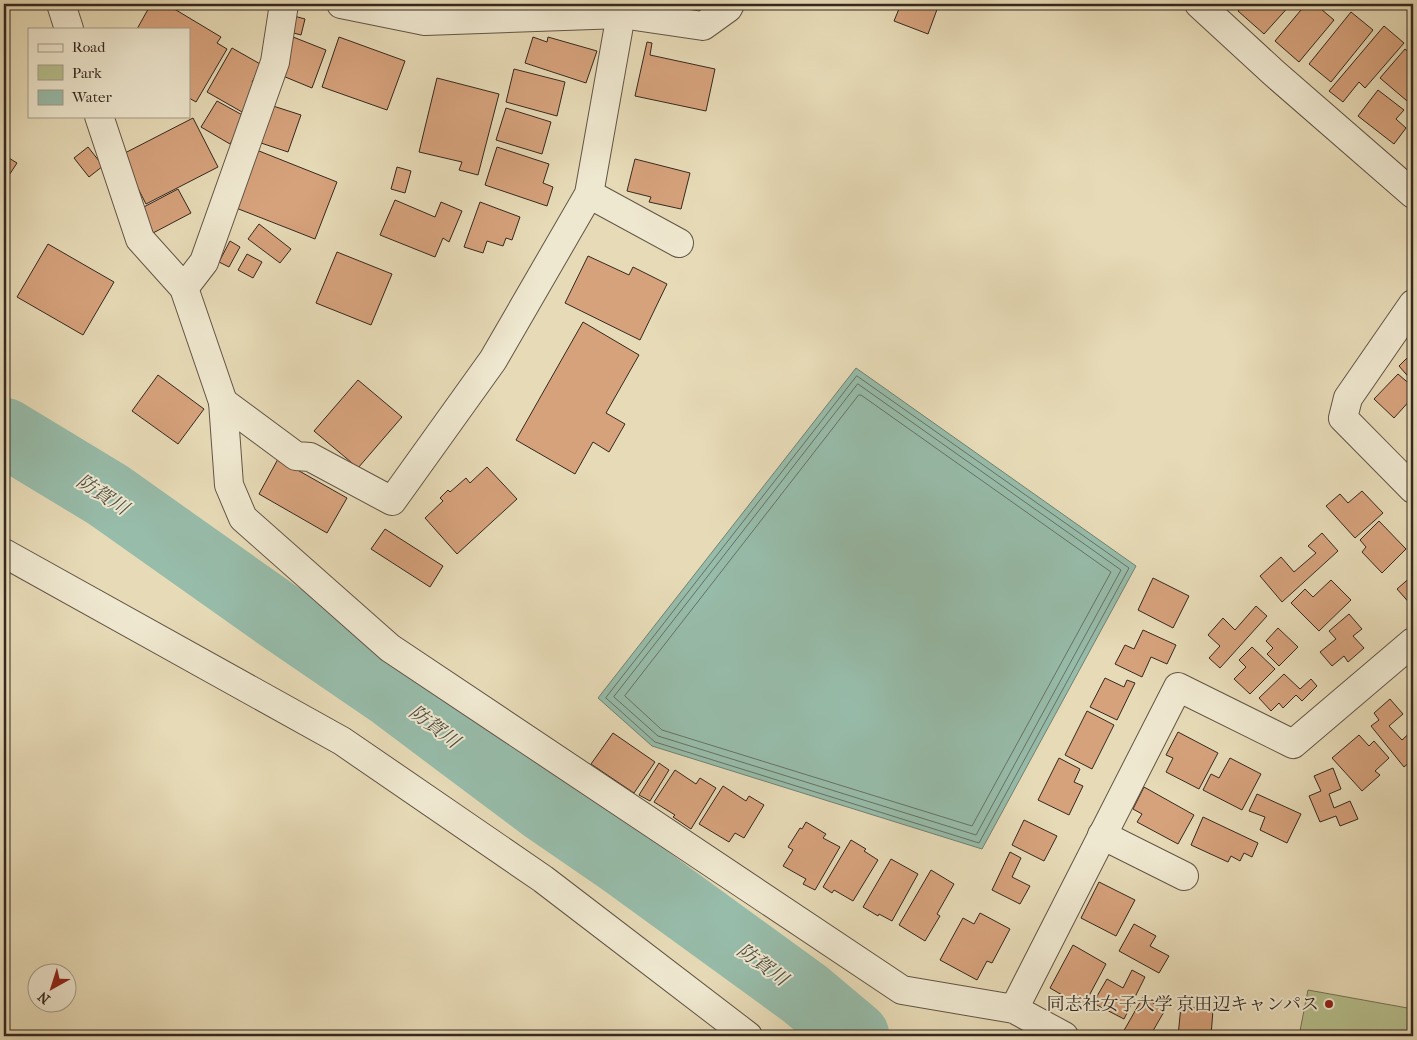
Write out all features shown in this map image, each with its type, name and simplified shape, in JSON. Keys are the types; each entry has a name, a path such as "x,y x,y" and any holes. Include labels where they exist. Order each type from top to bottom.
{"street":[{"path":"61,4 69,28"},
{"path":"184,288 204,262 240,163 275,62 284,4"},
{"path":"341,4 425,21 621,14 704,26 728,8 730,4"},
{"path":"1200,4 1274,73 1413,194"},
{"path":"223,402 296,456 310,456 392,501 493,360 589,194 621,14"},
{"path":"100,118 140,239 184,288 223,402 229,485 243,518 390,648 902,990 1014,1009 1064,1036"},
{"path":"589,194 679,243"},
{"path":"1413,304 1348,398 1343,418 1413,489"},
{"path":"4,554 342,742 543,879 748,1036"},
{"path":"1014,1009 1178,687 1293,744 1413,642"},
{"path":"1102,835 1184,876"}],"green space":[{"path":"1308,990 1413,1009 1413,1036 1299,1036"}],"water":[{"path":"856,368 1136,566 982,849 652,746 598,698"}],"building":[{"path":"151,4 166,4 221,37 217,43 227,49 196,102 190,99 190,28 138,28"},
{"path":"641,4 694,4 693,13"},
{"path":"901,4 939,4 928,34 894,21"},
{"path":"1244,4 1291,4 1264,34 1238,11"},
{"path":"1306,4 1315,4 1334,20 1299,62 1275,41"},
{"path":"1351,12 1373,30 1331,82 1309,64"},
{"path":"294,16 305,19 301,35 290,32"},
{"path":"1384,26 1404,43 1365,88 1359,82 1343,102 1329,91"},
{"path":"293,37 326,50 312,88 278,74"},
{"path":"339,37 405,61 387,110 322,87"},
{"path":"533,37 547,42 548,37 597,51 586,83 525,63"},
{"path":"647,42 652,43 650,55 715,69 706,111 635,96"},
{"path":"232,48 262,65 252,82 258,86 242,112 207,92"},
{"path":"1405,49 1413,56 1413,106 1380,78"},
{"path":"514,69 565,82 557,116 506,102"},
{"path":"437,78 499,94 478,175 459,170 462,162 419,152"},
{"path":"1378,90 1404,110 1396,119 1406,128 1394,144 1358,116"},
{"path":"217,101 246,117 230,144 201,127"},
{"path":"270,105 301,115 288,152 258,142"},
{"path":"506,108 551,122 542,154 496,140"},
{"path":"193,118 218,167 146,204 121,155"},
{"path":"88,147 103,166 89,177 74,158"},
{"path":"497,147 549,164 543,183 553,187 547,206 485,185"},
{"path":"254,149 337,182 315,239 231,206"},
{"path":"4,155 17,163 4,183"},
{"path":"635,159 690,173 681,209 649,202 651,197 627,191"},
{"path":"397,167 411,171 405,193 391,189"},
{"path":"178,189 191,213 153,233 140,209"},
{"path":"395,200 435,217 441,202 462,211 449,242 443,238 435,257 380,235"},
{"path":"480,202 520,217 512,240 506,238 503,246 487,241 483,253 464,247"},
{"path":"259,224 291,249 280,263 248,239"},
{"path":"230,241 240,247 229,267 219,262"},
{"path":"48,244 114,282 83,335 17,297"},
{"path":"337,252 392,274 371,325 316,303"},
{"path":"247,254 262,262 253,278 238,270"},
{"path":"588,256 629,275 633,267 667,284 640,340 565,303"},
{"path":"583,322 639,355 606,413 625,424 609,452 593,442 575,474 516,440"},
{"path":"1413,352 1413,382 1399,366"},
{"path":"1398,374 1413,387 1413,397 1394,418 1374,399"},
{"path":"158,375 204,409 178,444 132,411"},
{"path":"358,380 402,417 358,468 314,431"},
{"path":"278,459 347,498 327,533 259,494"},
{"path":"487,467 517,499 457,554 425,518 443,501 440,498 448,490 450,492 466,478 470,483"},
{"path":"1362,491 1383,513 1355,538 1326,506 1340,494 1348,503"},
{"path":"1379,521 1406,549 1382,573 1362,552 1366,547 1360,540"},
{"path":"385,529 443,566 430,587 371,549"},
{"path":"1322,533 1338,551 1282,602 1260,576 1281,557 1294,572 1316,553 1308,546"},
{"path":"1413,575 1413,607 1397,589"},
{"path":"1153,578 1189,596 1173,628 1138,610"},
{"path":"1331,580 1351,600 1319,631 1291,603 1305,589 1313,597"},
{"path":"1256,606 1267,616 1220,668 1209,658 1220,646 1208,635 1223,618 1235,630"},
{"path":"1349,614 1362,629 1353,636 1364,648 1348,662 1344,656 1332,666 1320,652 1336,639 1329,631"},
{"path":"1278,628 1298,647 1279,666 1267,654 1273,648 1266,641"},
{"path":"1143,630 1176,645 1167,664 1151,657 1142,677 1115,664 1125,645 1134,649"},
{"path":"1252,647 1275,669 1250,694 1234,679 1246,667 1239,660"},
{"path":"1284,674 1300,689 1311,679 1317,686 1302,701 1296,695 1283,708 1279,703 1271,711 1259,698"},
{"path":"1105,678 1124,687 1127,680 1135,683 1117,720 1090,707"},
{"path":"1390,699 1403,714 1389,726 1402,740 1413,730 1413,759 1404,767 1371,726 1379,720 1374,713"},
{"path":"1087,711 1114,725 1092,769 1065,755"},
{"path":"1178,732 1218,753 1199,789 1166,772 1173,758 1166,755"},
{"path":"613,733 655,762 634,793 591,764"},
{"path":"1359,735 1369,746 1374,741 1389,758 1375,771 1380,775 1362,791 1332,758"},
{"path":"1059,758 1080,769 1074,782 1083,786 1069,815 1038,800"},
{"path":"1230,758 1261,774 1242,810 1203,790 1211,774 1219,778"},
{"path":"659,763 669,770 650,801 639,795"},
{"path":"1333,768 1341,789 1329,794 1334,808 1350,801 1358,819 1340,826 1336,816 1320,822 1309,796 1321,791 1314,776"},
{"path":"675,770 696,784 700,778 716,788 691,829 673,817 675,815 654,802"},
{"path":"723,786 746,801 749,796 764,805 744,838 735,833 729,842 699,824"},
{"path":"1144,787 1194,815 1178,844 1137,822 1142,814 1133,809"},
{"path":"1257,794 1301,814 1287,843 1260,830 1265,817 1249,811"},
{"path":"1203,817 1258,843 1252,857 1244,853 1240,861 1231,856 1228,862 1191,845"},
{"path":"1024,820 1057,836 1044,861 1012,845"},
{"path":"806,822 826,834 823,838 840,847 815,890 803,884 806,879 783,866 793,850 788,847"},
{"path":"851,840 866,849 864,851 878,860 853,901 834,890 832,893 823,887"},
{"path":"1010,852 1021,858 1012,877 1030,886 1020,904 992,890"},
{"path":"891,859 918,874 892,921 879,914 878,916 863,907"},
{"path":"931,870 954,884 937,914 940,916 925,941 899,925"},
{"path":"1099,882 1135,900 1116,936 1081,918"},
{"path":"980,913 1010,929 992,963 987,961 977,980 940,960 963,918 974,924"},
{"path":"1134,924 1156,936 1150,946 1169,956 1159,973 1119,951"},
{"path":"1073,945 1106,964 1083,1007 1050,988"},
{"path":"1132,970 1145,977 1124,1019 1093,1003 1107,979 1123,988"},
{"path":"1143,997 1165,1010 1150,1036 1126,1036 1122,1034"},
{"path":"1181,1006 1213,1010 1211,1036 1178,1036"}],"waterway":[{"name":"防賀川","path":"4,432 108,495 390,692 542,806 622,861 805,994 855,1036"}],"place":[{"name":"同志社女子大学 京田辺キャンパス","path":"1329,1004"}]}
